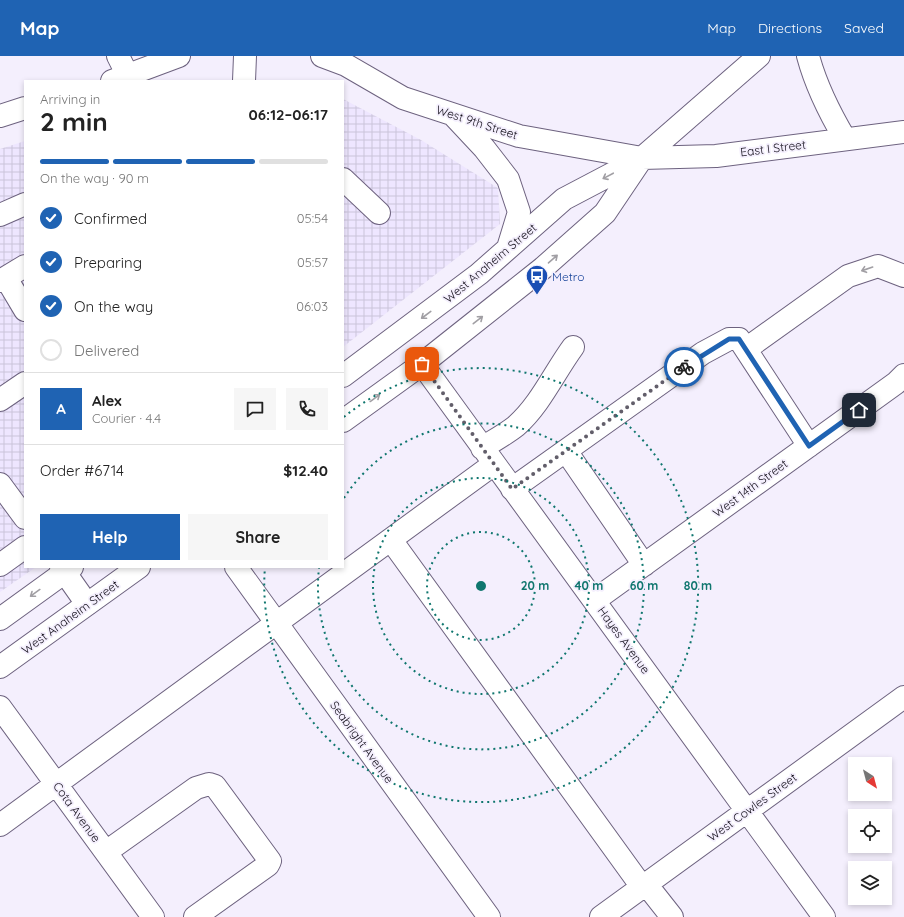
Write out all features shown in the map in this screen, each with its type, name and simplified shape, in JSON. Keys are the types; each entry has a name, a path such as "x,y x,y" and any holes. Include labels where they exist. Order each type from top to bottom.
{"street":[{"path":"118,56 120,78 179,56"},
{"path":"244,80 245,56"},
{"name":"West 9th Street","path":"322,56 346,65 403,98 519,136 642,158"},
{"name":"West Anaheim Street","path":"344,375 444,302 564,200 642,158 759,56"},
{"path":"808,56 813,74 826,107 845,139"},
{"path":"0,116 24,108"},
{"path":"452,114 484,148 508,179 520,212 508,248"},
{"name":"East I Street","path":"642,158 716,156 904,132"},
{"name":"West Anaheim Street","path":"344,420 422,364 543,268 605,213 642,158"},
{"path":"344,180 379,213"},
{"path":"0,215 24,204"},
{"path":"742,344 848,276 878,266 904,276"},
{"path":"24,267 3,280 24,309"},
{"path":"512,489 703,353 729,339 742,344 809,446"},
{"path":"0,825 390,540 488,456 540,398 556,370 573,347"},
{"name":"Hayes Avenue","path":"422,364 824,917"},
{"name":"West 14th Street","path":"595,600 896,383 904,375"},
{"path":"0,400 24,384"},
{"path":"566,451 644,565"},
{"path":"0,484 23,511"},
{"path":"390,540 644,886 672,917"},
{"path":"0,566 24,549"},
{"name":"West Anaheim Street","path":"0,667 138,568"},
{"name":"Seabright Avenue","path":"237,568 489,917"},
{"path":"2,613 66,569 87,604"},
{"name":"West Cowles Street","path":"601,917 904,697"},
{"name":"Cota Avenue","path":"0,708 106,852 150,916"},
{"path":"106,852 196,788 209,784 215,786 270,861 268,865 196,917"}],"shaded area":[{"path":"344,100 421,140 498,188 500,224 344,346"},
{"path":"24,141 24,568 35,568 0,592 0,149"}],"way so far":[{"path":"422,364 512,489 684,367"}],"place":[{"name":"Metro","path":"537,296"}],"route":[{"path":"684,367 703,353 729,339 739,339 809,446 859,410"}]}
